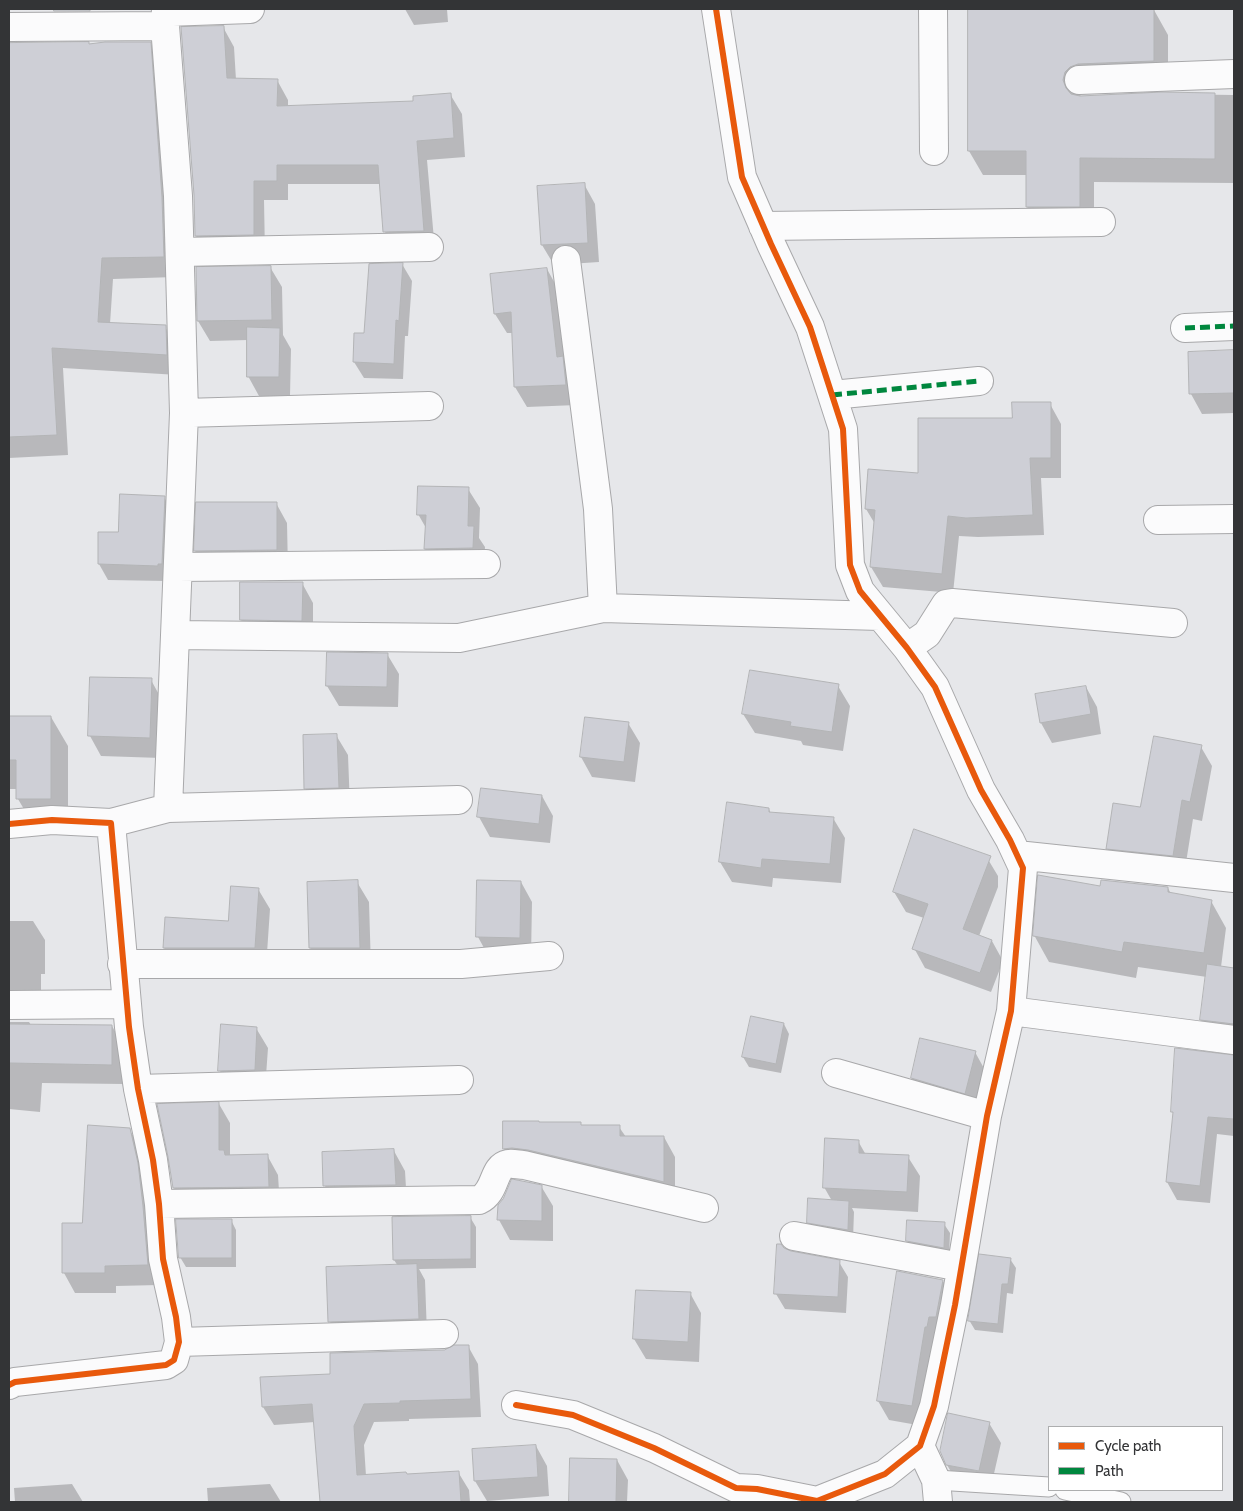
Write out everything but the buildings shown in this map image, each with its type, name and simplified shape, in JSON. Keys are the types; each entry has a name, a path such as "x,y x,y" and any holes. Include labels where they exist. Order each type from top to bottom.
{"street":[{"path":"23,21 165,16 250,9"},
{"path":"516,1404 573,1415 654,1448 756,1496 817,1501 885,1474 920,1446 934,1406 961,1267 987,1116 1011,1011 1024,868 981,790 935,687 907,648 860,591 850,565 843,429 810,327 742,176 716,9"},
{"path":"933,9 934,152"},
{"path":"165,16 178,196 184,413 168,808"},
{"path":"1080,80 1234,74"},
{"path":"763,226 1101,222"},
{"path":"180,252 429,247"},
{"path":"566,260 598,509 603,608"},
{"path":"1186,328 1234,326"},
{"path":"832,395 979,381"},
{"path":"184,413 429,406"},
{"path":"1158,520 1234,519"},
{"path":"178,567 486,564"},
{"path":"907,648 928,634 946,604 952,603 1173,623"},
{"path":"175,636 459,638 603,608 880,616"},
{"path":"9,824 52,820 111,822 168,808 458,800"},
{"path":"9,1385 15,1382 166,1365 174,1360 179,1342 176,1317 163,1259 159,1204 153,1160 138,1089 122,964 111,822"},
{"path":"1017,855 1234,878"},
{"path":"122,964 461,964 549,956"},
{"path":"9,1005 127,1004"},
{"path":"1011,1011 1234,1040"},
{"path":"836,1074 987,1116"},
{"path":"138,1089 459,1080"},
{"path":"159,1204 478,1200 488,1194 498,1171 502,1166 508,1164 524,1165 704,1208"},
{"path":"794,1236 961,1267"},
{"path":"179,1342 444,1334"},
{"path":"920,1446 937,1491"}],"lane":[{"path":"937,1491 1048,1488"},
{"path":"1070,1491 1121,1502"}],"marked path":[{"path":"1185,328 1234,326"},
{"path":"832,395 979,381"}],"cycle path":[{"path":"516,1405 573,1415 654,1448 736,1488 757,1489 817,1501 885,1474 920,1446 934,1406 955,1305 987,1116 1011,1011 1023,868 1010,840 981,790 935,687 907,648 860,591 850,565 843,429 810,327 742,177 716,9"},
{"path":"9,824 52,820 111,823 129,1027 138,1089 153,1160 159,1204 163,1259 176,1317 179,1342 174,1360 166,1365 15,1382 9,1385"}]}
